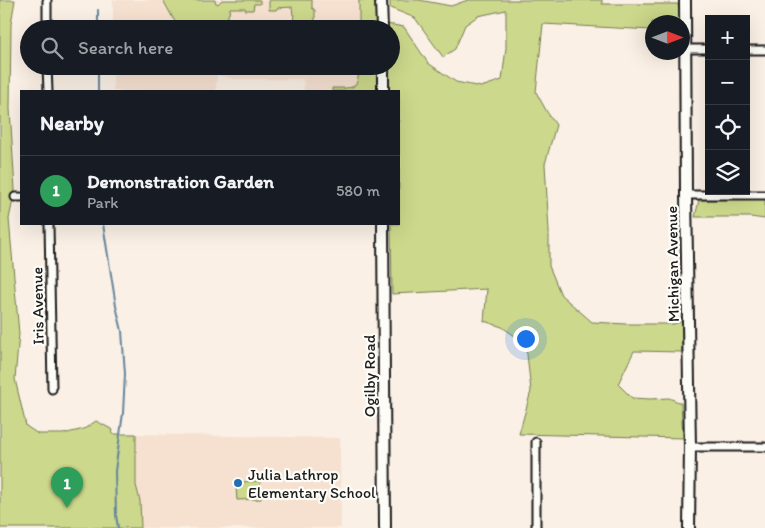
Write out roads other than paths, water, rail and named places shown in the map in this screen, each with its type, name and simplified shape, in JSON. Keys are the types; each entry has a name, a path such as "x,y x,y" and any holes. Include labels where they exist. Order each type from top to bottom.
{"main road":[{"path":"381,0 382,20"},
{"name":"Michigan Avenue","path":"685,0 685,15"},
{"name":"Michigan Avenue","path":"685,60 690,447 689,528"},
{"path":"383,75 383,90"},
{"name":"Ogilby Road","path":"383,225 385,528"}],"street":[{"path":"47,1 47,20"},
{"path":"690,49 705,49"},
{"path":"750,50 765,50"},
{"path":"47,75 48,90"},
{"path":"686,195 765,195"},
{"name":"Iris Avenue","path":"49,225 52,389"},
{"path":"536,442 536,528"},
{"path":"690,447 765,447"}],"waterway":[{"path":"98,10 98,20"},
{"path":"98,75 98,90"},
{"path":"103,225 116,306 122,331 125,374 123,413 115,471 118,528"}],"place":[{"name":"Julia Lathrop Elementary School","path":"238,483"},
{"name":"Demonstration Garden","path":"67,508"}]}
